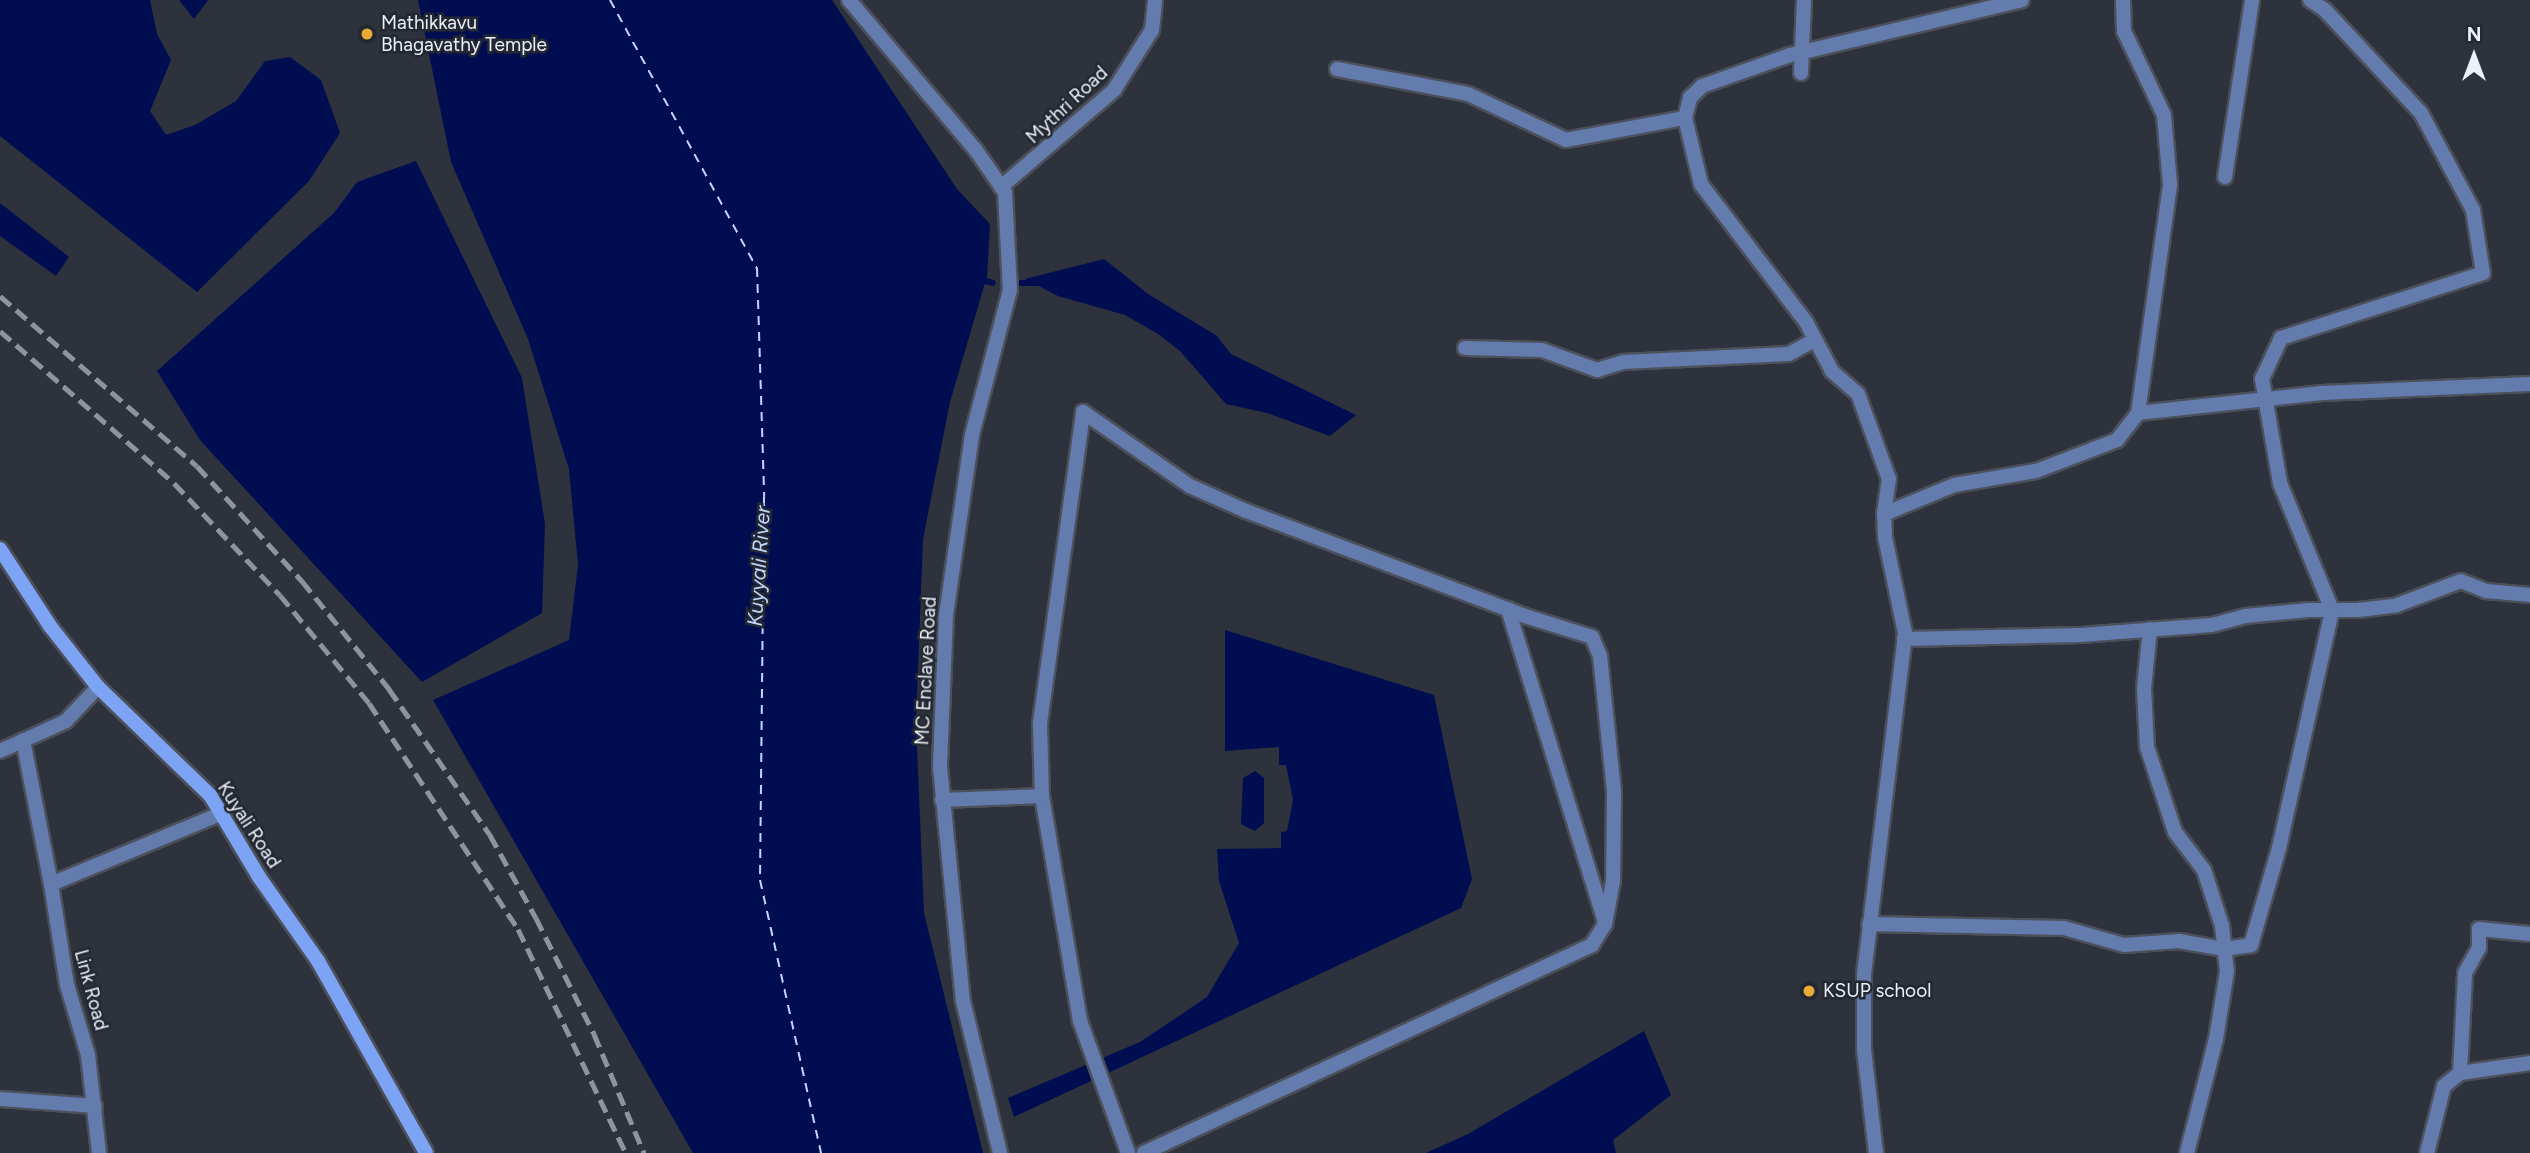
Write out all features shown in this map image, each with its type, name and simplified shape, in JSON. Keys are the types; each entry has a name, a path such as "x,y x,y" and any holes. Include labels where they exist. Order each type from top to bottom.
{"main road":[{"name":"Kuyali Road","path":"1,554 50,626 98,687 157,741 222,813 259,877 318,961 426,1153"}],"street":[{"path":"849,0 975,149 1003,189"},
{"name":"Mythri Road","path":"1003,189 1114,90 1152,30 1154,0"},
{"path":"1801,73 1804,52 1804,0"},
{"path":"1876,1153 1864,1050 1869,924 1904,639 1884,513 1889,479 1882,452 1858,394 1832,371 1807,322 1701,184 1685,118 1690,98 1702,86 1804,52 2022,0"},
{"path":"1884,513 1954,485 2036,471 2117,440 2138,413 2170,184 2164,115 2124,31 2123,0"},
{"path":"2225,177 2252,0"},
{"path":"1869,924 2064,928 2124,945 2179,941 2224,949 2251,945 2279,848 2332,610 2280,483 2262,379 2281,338 2483,272 2473,210 2421,113 2325,10 2310,0"},
{"path":"1337,69 1468,94 1566,140 1685,118"},
{"name":"MC Enclave Road","path":"1000,1153 963,1001 942,800 946,615 972,435 1010,290 1003,189"},
{"path":"1465,348 1542,350 1597,370 1623,362 1789,354 1814,340"},
{"path":"2138,413 2265,399 2530,384"},
{"path":"1128,1153 1109,1093 1080,1021 1042,796 1040,723 1083,412 1190,486 1508,610 1592,637 1600,656 1614,791 1613,881 1605,924 1592,945 1144,1153"},
{"path":"1904,639 2150,629 2397,605 2461,581 2486,591 2530,595"},
{"path":"1508,610 1605,924"},
{"path":"2150,629 2144,688 2147,747 2175,832 2204,870 2222,926 2227,971 2216,1039 2187,1153"},
{"path":"0,751 66,721 98,687"},
{"name":"Link Road","path":"23,740 51,884 57,939 88,1055 99,1153"},
{"path":"942,800 1042,796"},
{"path":"51,884 222,813"},
{"path":"2460,1073 2465,973 2479,948 2479,929 2530,934"},
{"path":"2427,1153 2444,1086 2460,1073 2530,1063"},
{"path":"0,1099 95,1106"}],"water":[{"path":"0,0 150,0 157,34 171,60 150,111 166,135 195,125 236,101 265,61 290,57 321,80 340,133 309,181 197,292 0,136"},
{"path":"179,0 208,0 194,19"},
{"name":"Kuyyali River","path":"418,0 832,0 957,189 990,224 987,276 950,402 923,539 916,723 924,913 983,1153 693,1153 433,700 569,640 578,565 569,469 528,339 451,162"},
{"path":"416,161 522,378 545,524 542,613 422,682 200,440 157,371 334,213 357,182"},
{"path":"0,203 69,257 56,276 0,236"},
{"path":"1104,259 1148,294 1217,336 1231,354 1356,415 1330,436 1267,413 1226,404 1180,351 1158,334 1125,315 1058,296 1025,279"},
{"path":"1225,630 1434,695 1472,879 1461,908 1014,1117 1008,1098 1140,1042 1207,997 1239,943 1219,881 1217,849 1281,848 1281,832 1287,831 1293,800 1286,765 1279,765 1279,747 1225,751"},
{"path":"1255,771 1264,778 1264,823 1255,831 1241,824 1243,778"},
{"path":"1644,1031 1671,1095 1613,1140 1616,1153 1426,1153 1468,1134"}],"waterway":[{"path":"986,281 993,283"},
{"path":"1017,283 1039,283"}],"ferry route":[{"path":"610,0 757,268 764,497 760,880 821,1153"}],"railway":[{"path":"0,296 197,466 302,581 389,689 490,835 536,918 594,1034 644,1153"},
{"path":"0,331 174,483 280,595 369,703 518,929 626,1153"}],"place":[{"name":"Mathikkavu Bhagavathy Temple","path":"367,34"},
{"name":"KSUP school","path":"1809,991"}]}
